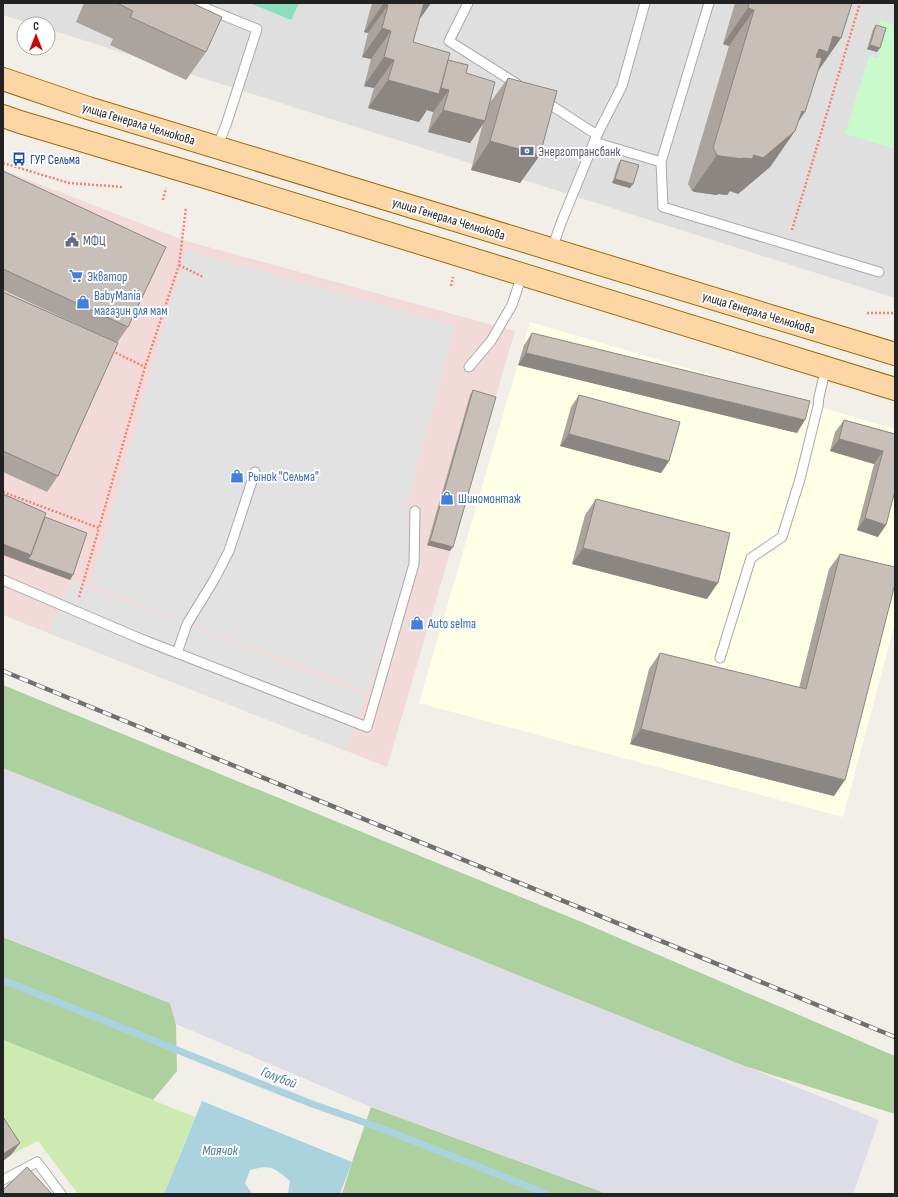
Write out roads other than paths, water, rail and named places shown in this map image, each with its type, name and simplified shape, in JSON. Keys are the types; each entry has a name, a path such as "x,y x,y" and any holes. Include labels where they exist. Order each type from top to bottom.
{"main road":[{"name":"улица Генерала Челнокова","path":"3,79 88,108 895,354"},
{"path":"3,116 895,389"},
{"path":"214,180 210,173 210,168 215,157 220,154 238,154"}],"lane":[{"path":"193,3 257,29 226,125 217,147"},
{"path":"468,3 449,41 523,88"},
{"path":"552,249 561,223 596,138 622,86 645,3"},
{"path":"709,3 661,162 663,207 879,272"},
{"path":"537,96 596,138 661,162"},
{"path":"469,367 491,342 512,305 522,275"},
{"path":"720,658 751,558 782,537 800,479 826,367"},
{"path":"177,653 187,624 214,580 229,550 255,472"},
{"path":"3,580 177,653 367,727 414,564 415,511"},
{"path":"3,1180 37,1162 61,1194"}],"water":[{"name":"Маячок","path":"202,1101 352,1162 340,1194 288,1194 290,1181 276,1170 263,1167 250,1170 245,1183 252,1194 164,1194"}],"waterway":[{"name":"Голубой","path":"3,980 279,1091 386,1130 547,1194"}],"railway":[{"path":"3,671 895,1037"}],"place":[{"name":"Энерготрансбанк","path":"527,151"},
{"name":"ГУР Сельма","path":"19,159"},
{"name":"МФЦ","path":"72,240"},
{"name":"Экватор","path":"76,276"},
{"name":"BabyMаnia магазин для мам","path":"83,302"},
{"name":"Рынок \"Сельма\"","path":"237,476"},
{"name":"Шиномонтаж","path":"447,498"},
{"name":"Auto selma","path":"417,623"}]}
